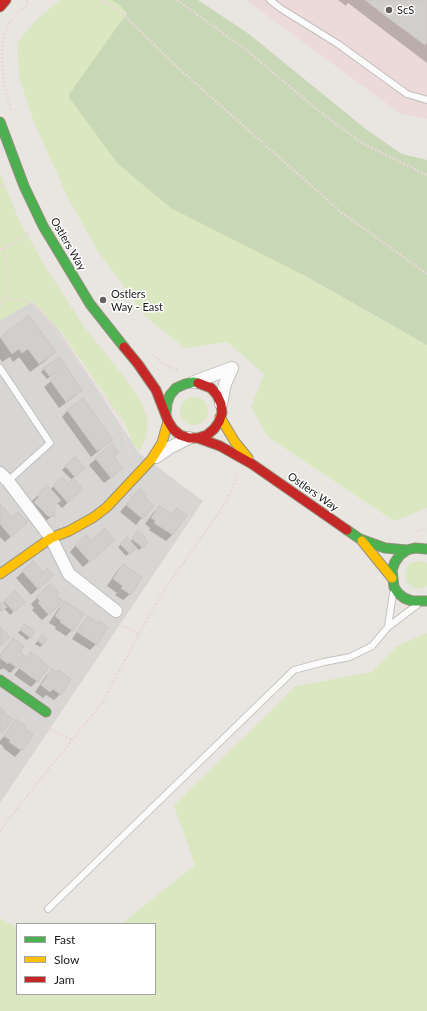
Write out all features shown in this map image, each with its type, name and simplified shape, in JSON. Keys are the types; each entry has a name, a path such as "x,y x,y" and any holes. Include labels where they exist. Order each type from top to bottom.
{"street":[{"name":"Ostlers Way","path":"0,122 24,186 42,226 90,304 138,364 156,390 173,429 180,435 220,446 252,464 290,492 360,539 386,548 427,549"},
{"name":"Ostlers Way","path":"138,364 157,376"},
{"path":"0,574 51,538 69,531 94,517 107,507 151,460 162,443 167,417 167,403 170,395 176,388 232,368 225,384 221,404"},
{"path":"151,460 169,448 194,438 207,435 219,422 222,413 221,404 217,395 211,388 203,384 170,382"},
{"name":"Ostlers Way","path":"220,417 235,442 252,464"},
{"path":"4,477 51,538 69,574 116,611"},
{"name":"Ostlers Way","path":"360,539 393,582 398,593 404,598 412,601 423,602"},
{"path":"393,582 392,570 400,555 427,539"},
{"path":"0,680 46,712"}],"lane":[{"path":"270,0 338,44 406,94 427,100"},
{"path":"0,368 50,442 4,477"},
{"path":"388,627 392,608 393,582"},
{"path":"48,909 294,670 350,657 372,646 388,627 423,602"}],"path":[{"path":"11,112 4,84 2,57 3,41 12,18 18,11 28,6 27,0"},
{"path":"102,0 125,16 177,67 341,212 427,274"},
{"path":"177,0 249,52 315,108 362,143 427,175"},
{"path":"0,187 8,184"},
{"path":"0,249 3,249 7,281 5,298 0,306"},
{"path":"5,298 25,300 34,304 42,311 119,417 128,448 141,471"},
{"path":"149,352 169,367 186,370"},
{"path":"0,832 7,821 102,703 163,592 207,532 227,501 239,473"},
{"path":"414,533 427,527"},
{"path":"116,611 121,625 139,634"},
{"path":"46,712 51,730 72,740"}],"shaded area":[{"path":"246,0 427,0 427,119 401,114"},
{"path":"0,212 38,298 139,453 203,501 0,803"}],"green space":[{"path":"60,0 111,0 118,3 127,12 116,30 307,277 427,345 427,508 394,521 268,437 251,407 264,374 227,342 185,348 146,317 97,250 67,196 33,120 19,76 17,43 36,20"},
{"path":"111,0 198,0 249,34 367,130 402,154 427,160 427,345 307,277 171,208 118,164 68,96 127,13 118,4"},
{"path":"0,173 20,222 45,266 83,325 126,379 142,403 148,421 146,437 140,451 132,443 125,424 62,333 32,302 0,321"},
{"path":"194,397 204,401 208,411 204,421 194,425 184,421 180,411 184,401"},
{"path":"416,561 427,563 427,586 419,589 414,588 407,583 405,574 408,565"},
{"path":"427,633 427,1011 0,1011 0,918 16,927 16,995 156,995 156,923 122,923 195,865 174,806 296,686 372,672 397,646"}],"building":[{"name":"ScS","path":"365,0 407,0 391,20"},
{"path":"407,0 427,0 427,42 425,45 391,20"},
{"path":"29,315 56,352 39,364 28,349 22,353 19,349 12,354 0,337"},
{"path":"60,357 66,366 50,377 43,368"},
{"path":"67,368 82,390 66,402 50,380"},
{"path":"83,398 113,440 97,451 67,410"},
{"path":"112,444 119,453 114,457 123,468 111,478 95,458"},
{"path":"75,457 85,468 75,477 65,466"},
{"path":"62,477 68,483 73,478 83,489 68,503 53,486"},
{"path":"47,485 61,500 53,507 55,512 54,516 51,517 48,516 34,502 39,497 37,495"},
{"path":"139,489 147,495 145,498 154,505 143,519 126,505"},
{"path":"0,504 12,517 18,512 28,522 11,537 0,524"},
{"path":"159,506 172,514 177,508 187,515 173,535 154,523 156,521 151,518"},
{"path":"105,528 115,540 90,562 75,545 86,535 91,541"},
{"path":"138,531 148,542 143,548 132,539"},
{"path":"127,537 137,548 130,554 120,544"},
{"path":"33,561 43,572 47,568 54,575 38,589 22,571"},
{"path":"123,564 142,577 131,595 121,588 123,586 113,579"},
{"path":"50,584 59,593 57,595 63,601 49,615 38,603 40,601 36,597"},
{"path":"15,591 25,602 14,612 4,601"},
{"path":"65,601 84,614 73,631 60,622 61,621 55,616"},
{"path":"3,602 7,607 1,611 0,604"},
{"path":"88,616 98,623 99,621 108,627 97,645 77,632"},
{"path":"24,624 35,631 31,638 20,630"},
{"path":"0,627 10,637 0,646"},
{"path":"42,635 47,639 43,645 38,641"},
{"path":"13,638 24,646 20,652 25,656 17,668 0,658"},
{"path":"31,652 49,667 38,682 19,668"},
{"path":"52,669 57,672 59,670 71,679 61,695 53,689 50,692 41,685"},
{"path":"0,707 4,710 3,712 13,719 2,733 0,732"},
{"path":"16,719 26,726 24,728 33,735 22,751 9,742 10,740 4,736"}],"traffic: fast":[{"path":"0,122 24,186 43,226 90,304 124,347"},
{"path":"166,413 170,395 176,388 185,384 194,382 198,383"},
{"path":"347,530 360,539 385,548 407,550"},
{"path":"427,549 415,548 407,550 400,555 392,570 394,587 398,593 404,598 412,601 427,601"},
{"path":"0,680 46,712"}],"traffic: slow":[{"path":"220,417 235,442 248,458"},
{"path":"0,574 51,538 69,531 94,517 107,507 151,460 162,443 168,421"},
{"path":"362,541 392,578"}],"traffic: jam":[{"path":"0,7 6,0"},
{"path":"124,347 156,390 168,421 173,429 180,435 189,438 198,438 207,435 219,422 222,413 221,404 217,395 211,388 198,383"},
{"path":"198,438 220,446 252,464 347,530"}],"place":[{"name":"ScS","path":"389,10"},
{"name":"Ostlers Way - East","path":"103,300"}]}
